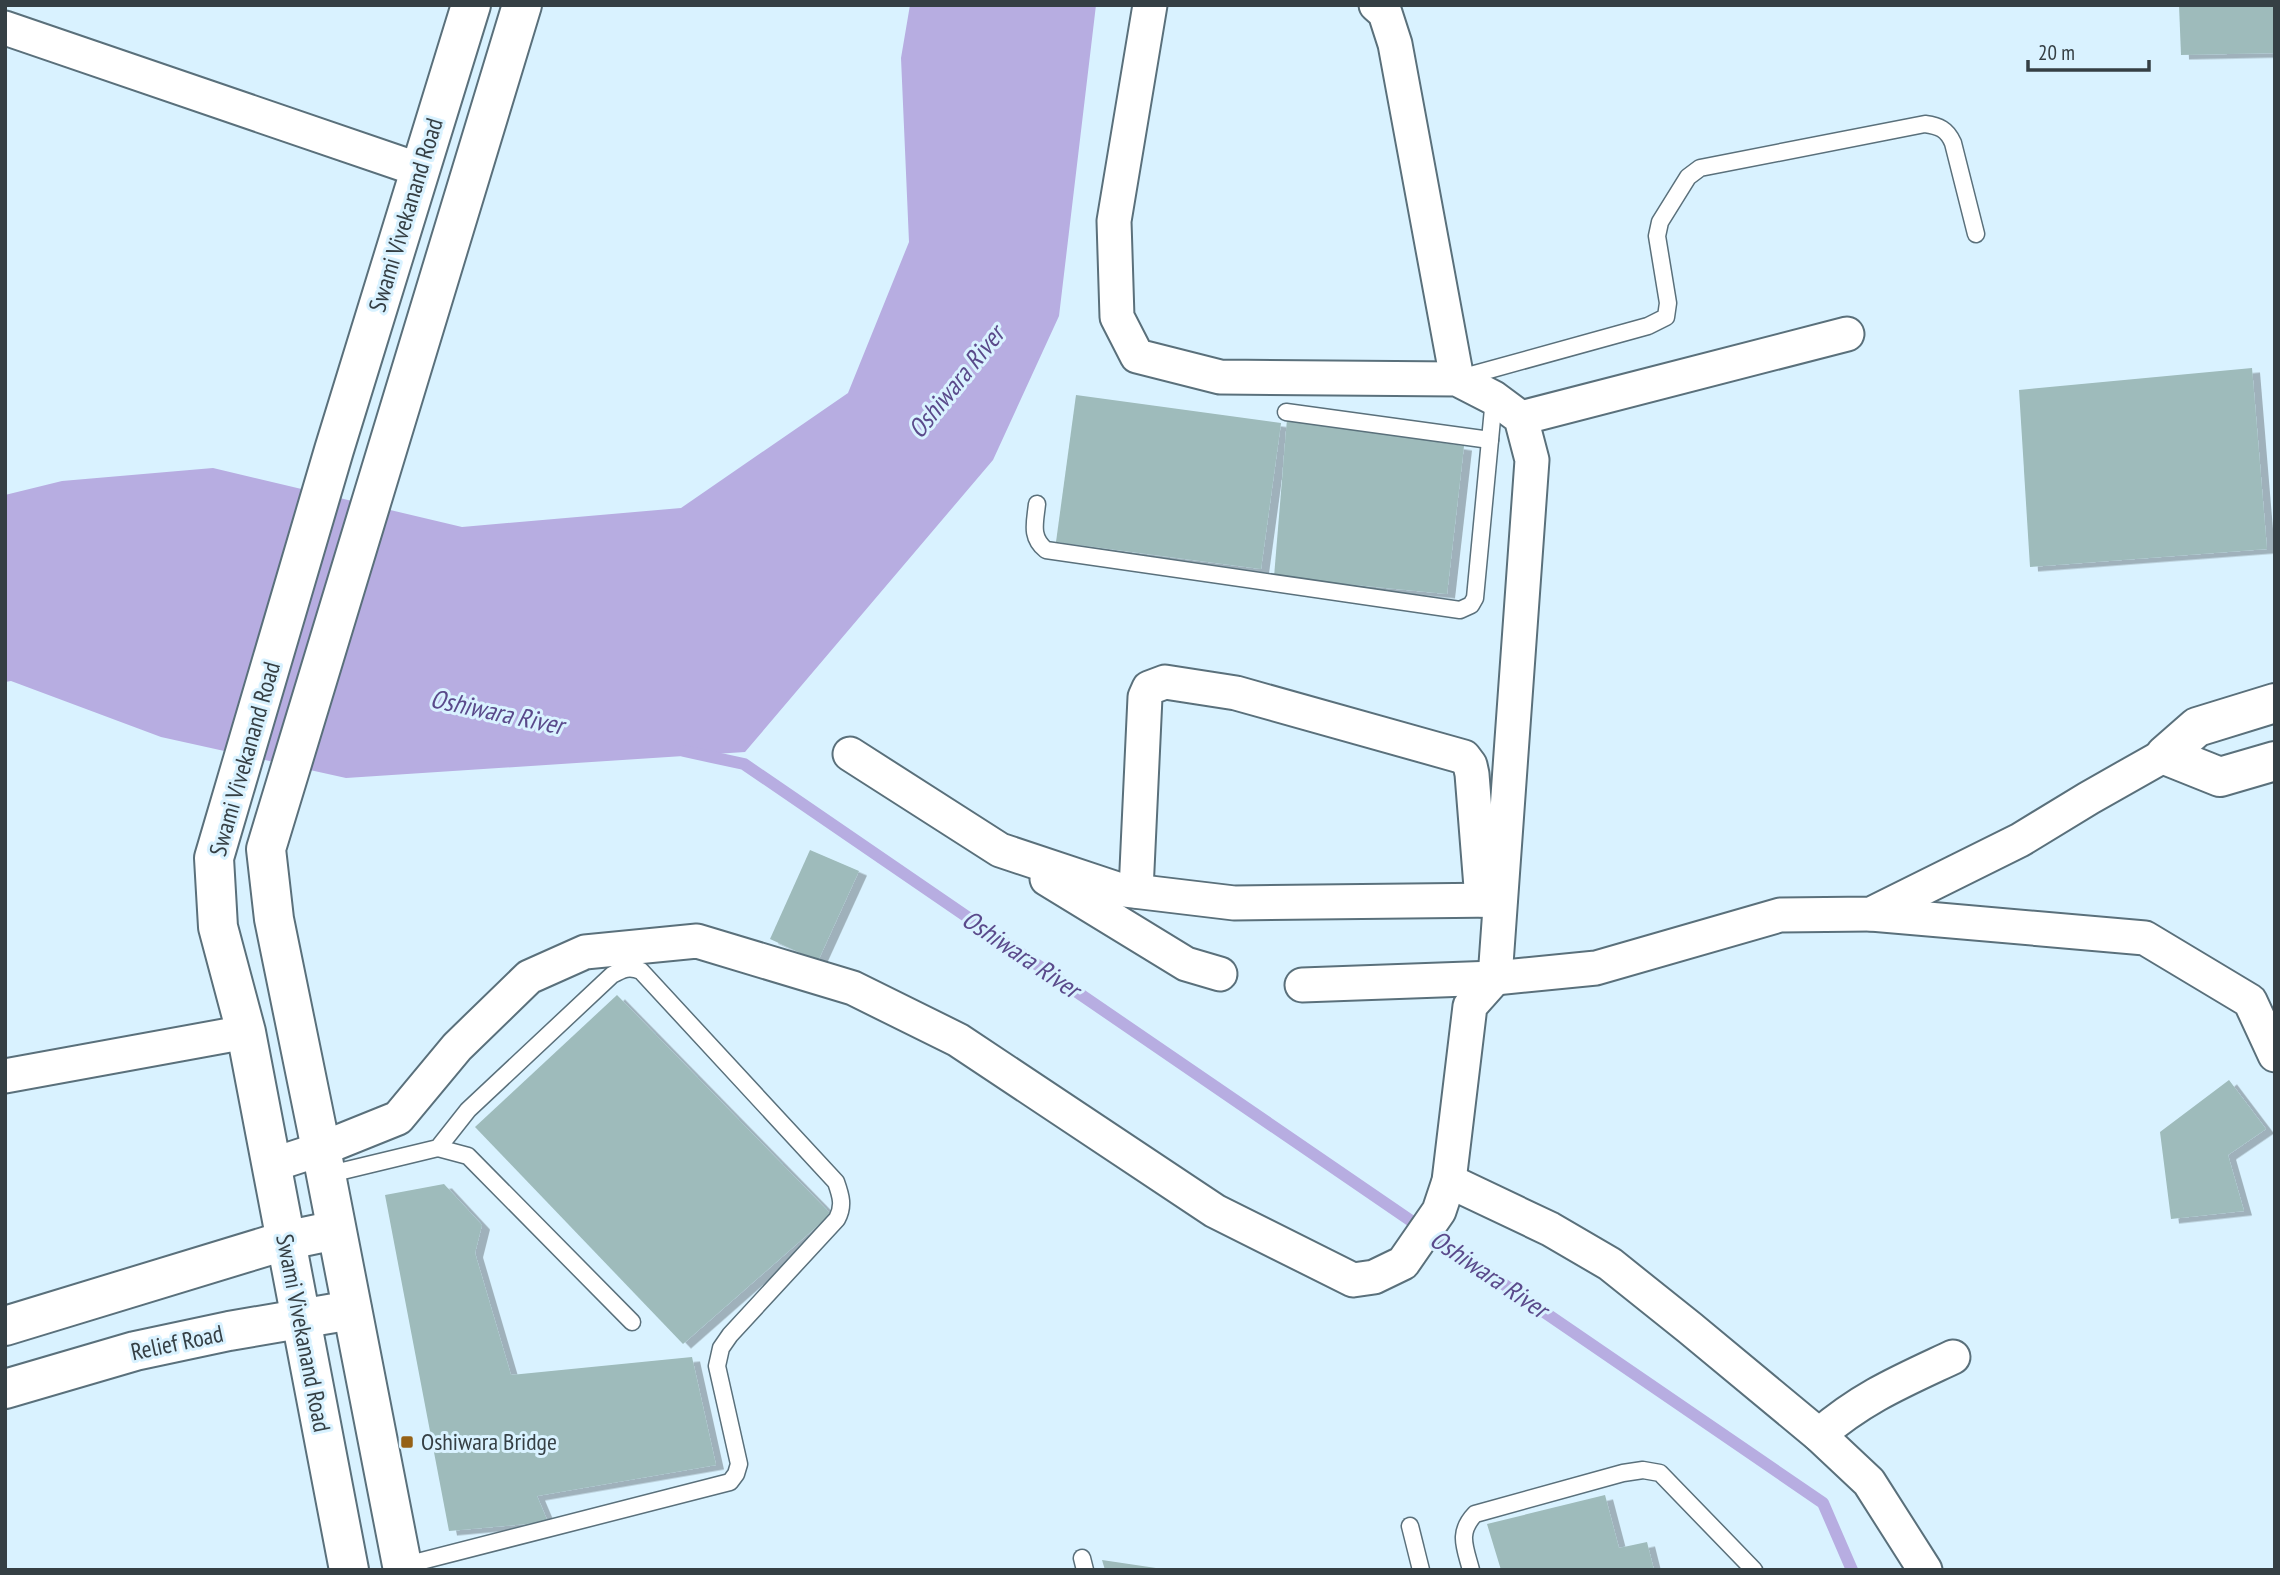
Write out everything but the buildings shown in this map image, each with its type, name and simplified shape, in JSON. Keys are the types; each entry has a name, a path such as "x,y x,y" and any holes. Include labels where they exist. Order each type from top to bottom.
{"main road":[{"name":"Swami Vivekanand Road","path":"349,1570 246,1032 218,927 214,858 334,450 471,5"},
{"name":"Swami Vivekanand Road","path":"402,1568 274,919 266,849 522,5"},
{"path":"433,126 480,142"},
{"path":"2275,703 2197,727 2165,755 2220,777 2275,761"},
{"path":"218,927 274,919"},
{"path":"5,1326 284,1241 336,1230"},
{"name":"Relief Road","path":"5,1389 135,1351 352,1310"}],"street":[{"path":"1150,5 1114,221 1117,317 1137,356 1220,377 1457,379 1494,398 1521,418 1532,460 1491,900"},
{"path":"1376,5 1385,13 1395,44 1457,379"},
{"path":"5,28 420,170"},
{"path":"1521,418 1847,334"},
{"path":"272,1165 323,1162 398,1118 457,1047 529,978 585,952 697,941 853,988 958,1040 1215,1211 1353,1280 1374,1277 1403,1263 1444,1196 1471,1006 1495,978 1491,900 1470,765 1464,757 1236,694 1165,682 1149,688 1145,697 1136,891"},
{"path":"850,754 1186,964 1220,974"},
{"path":"1871,914 2020,840 2088,797 2165,755"},
{"path":"1000,850 1117,889 1234,903 1491,900"},
{"path":"1302,985 1495,978 1596,968 1780,915 1871,914 2145,938 2250,1001 2275,1055"},
{"path":"5,1076 246,1032"},
{"path":"1444,1196 1550,1228 1610,1264 1819,1435 1869,1482 1925,1570"},
{"path":"1819,1435 1878,1391 1953,1357"}],"lane":[{"path":"1457,379 1648,326 1666,317 1668,303 1657,236 1660,222 1688,177 1700,168 1925,124 1937,125 1948,132 1953,143 1976,233"},
{"path":"1037,504 1037,543 1046,550 1460,610 1471,605 1475,597 1494,398"},
{"path":"1286,412 1490,440"},
{"path":"402,1568 730,1482 739,1464 717,1366 721,1348 837,1219 842,1210 841,1195 836,1182 641,971 634,968 624,968 612,975 468,1110 438,1147"},
{"path":"323,1162 438,1147 468,1156 632,1322"},
{"path":"1471,1570 1463,1535 1465,1524 1475,1514 1623,1473 1643,1470 1660,1473 1754,1570"},
{"path":"1410,1526 1421,1570"}],"water":[{"path":"910,5 1096,5 1059,316 993,460 745,752 346,778 161,737 11,681 5,682 5,495 62,481 213,468 462,527 681,508 848,393 909,242 901,58"}],"waterway":[{"name":"Oshiwara River","path":"684,751 744,764 1823,1503 1852,1570"}],"place":[{"name":"Oshiwara Bridge","path":"407,1442"}]}
